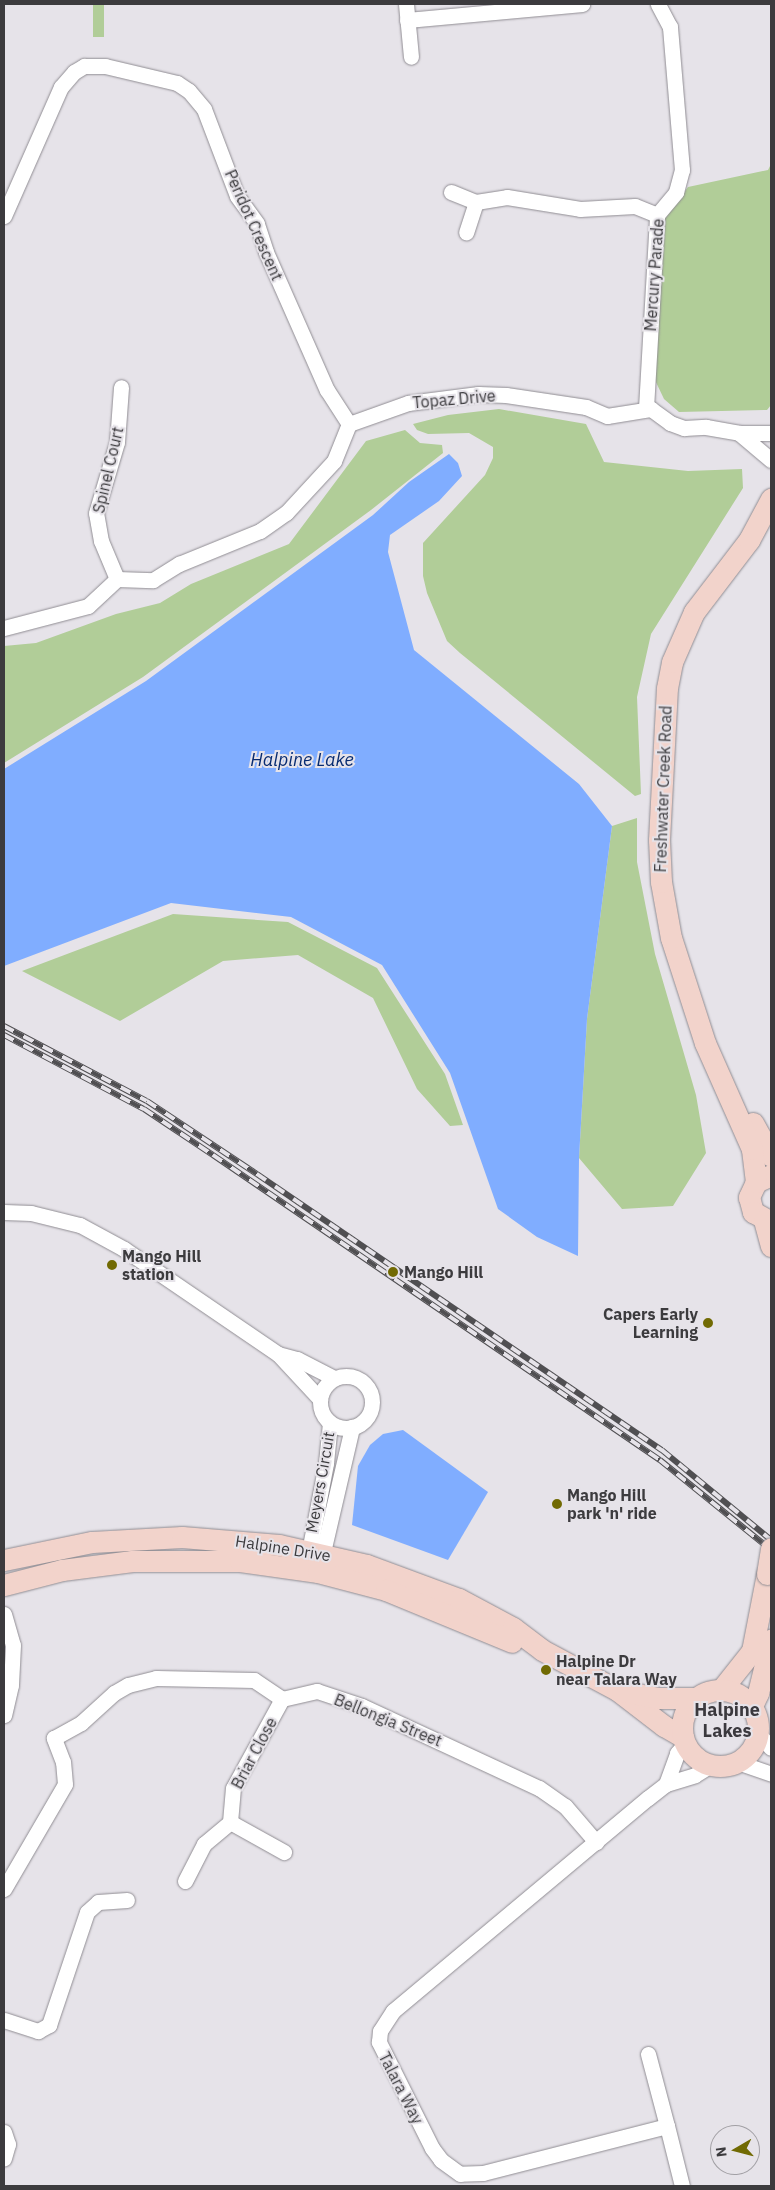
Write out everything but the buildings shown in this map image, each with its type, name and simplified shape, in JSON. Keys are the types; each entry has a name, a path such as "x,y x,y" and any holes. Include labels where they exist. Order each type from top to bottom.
{"main road":[{"name":"Freshwater Creek Road","path":"768,1221 750,1204 750,1191 763,1178 752,1149 708,1052 671,938 661,882 659,840 667,688 677,648 703,598 749,540 771,499"},
{"name":"Freshwater Creek Road","path":"771,527 708,613 687,654 677,704 671,839 676,904 690,960 724,1060 771,1156"},
{"path":"768,1221 771,1246"},
{"name":"Halpine Drive","path":"4,1560 61,1547 155,1538 239,1540 314,1561 412,1579 459,1598 513,1628 542,1650 617,1690 684,1740"},
{"path":"721,1690 744,1699 751,1708 758,1732 751,1750 737,1762 711,1765 691,1754 684,1740 684,1715 697,1698 721,1690 752,1651 771,1548"},
{"name":"Halpine Drive","path":"4,1585 85,1566 152,1559 314,1561"},
{"path":"751,1708 771,1640"},
{"name":"Halpine Drive","path":"617,1690 648,1697 697,1698"}],"street":[{"path":"406,4 410,57"},
{"path":"407,20 582,4"},
{"name":"Mercury Parade","path":"646,408 657,215 676,192 682,170 670,27 658,4"},
{"name":"Peridot Crescent","path":"4,216 62,87 74,72 84,66 106,66 177,83 189,91 204,110 238,196 257,224 266,252 327,390 349,424"},
{"path":"451,192 476,202 507,197 580,209 636,206 657,215"},
{"path":"466,232 476,202"},
{"name":"Spinel Court","path":"117,579 100,540 96,513 117,442 121,387"},
{"name":"Topaz Drive","path":"349,424 414,402 478,394 506,395 586,407 614,417 646,408"},
{"path":"646,408 654,410 679,427 706,427 738,433 771,433"},
{"path":"4,628 88,606 117,579 153,580 179,564 275,522 334,461 349,424"},
{"path":"738,433 771,460"},
{"path":"4,1212 51,1217 94,1232 278,1354 334,1378 358,1378 369,1390 372,1398 369,1414 352,1428 330,1423 324,1416 320,1399 278,1354"},
{"path":"320,1399 327,1383 334,1378"},
{"name":"Meyers Circuit","path":"314,1561 330,1423"},
{"name":"Meyers Circuit","path":"314,1561 352,1428"},
{"path":"4,1614 13,1645 11,1685 4,1715"},
{"path":"4,1650 11,1664"},
{"path":"4,1889 65,1784 63,1762 54,1738 81,1723 114,1693 146,1680 180,1677 254,1680 282,1699"},
{"name":"Bellongia Street","path":"282,1699 317,1691 409,1726 539,1788 565,1806 596,1842"},
{"name":"Briar Close","path":"230,1822 233,1788 282,1699"},
{"path":"758,1732 771,1748"},
{"path":"666,1784 677,1753 684,1740"},
{"path":"737,1762 771,1774"},
{"name":"Talara Way","path":"667,2126 483,2173 460,2174 441,2160 432,2148 378,2042 380,2031 393,2011 596,1842 666,1784 695,1775 711,1765"},
{"path":"186,1881 204,1844 230,1822 284,1852"},
{"path":"4,2020 38,2031 49,2025 87,1912 98,1902 127,1900"},
{"path":"648,2054 682,2186"},
{"path":"4,2132 8,2144 4,2158"}],"green space":[{"path":"93,4 104,4 104,37 93,37"},
{"path":"771,164 771,405 767,410 679,412 664,399 654,378 664,220 688,187 768,170"},
{"path":"499,409 586,424 604,462 688,471 742,469 743,488 651,634 637,697 641,794 635,796 447,641 427,593 423,576 423,543 485,475 493,458 493,447 469,433 428,434 417,430 413,424 448,415"},
{"path":"405,430 420,443 442,445 443,453 371,510 143,677 4,763 4,646 36,643 116,614 160,603 191,584 289,544 366,441"},
{"path":"637,818 637,862 655,954 696,1095 706,1153 673,1206 622,1209 579,1158 587,1019 612,826"},
{"path":"173,914 288,922 377,968 445,1074 463,1125 450,1126 417,1089 373,998 298,955 223,961 120,1021 22,971"}],"water":[{"name":"Halpine Lake","path":"449,454 458,463 462,476 439,501 390,535 388,552 414,650 579,784 612,826 587,1019 579,1158 578,1256 537,1237 498,1209 450,1073 382,965 291,917 171,903 4,966 4,769 146,681 373,515 409,482"},
{"path":"403,1430 488,1492 448,1560 352,1525 358,1466 370,1445 383,1434"}],"railway":[{"path":"4,1026 147,1101 257,1174 662,1450 771,1540"},
{"path":"4,1035 144,1109 213,1155 660,1460 771,1550"}],"place":[{"name":"Mango Hill station","path":"112,1265"},
{"name":"Mango Hill","path":"393,1272"},
{"name":"Capers Early Learning","path":"708,1323"},
{"name":"Mango Hill park 'n' ride","path":"557,1504"},
{"name":"Halpine Dr near Talara Way","path":"546,1670"}],"district":[{"name":"Halpine Lakes","path":"727,1721"}]}
